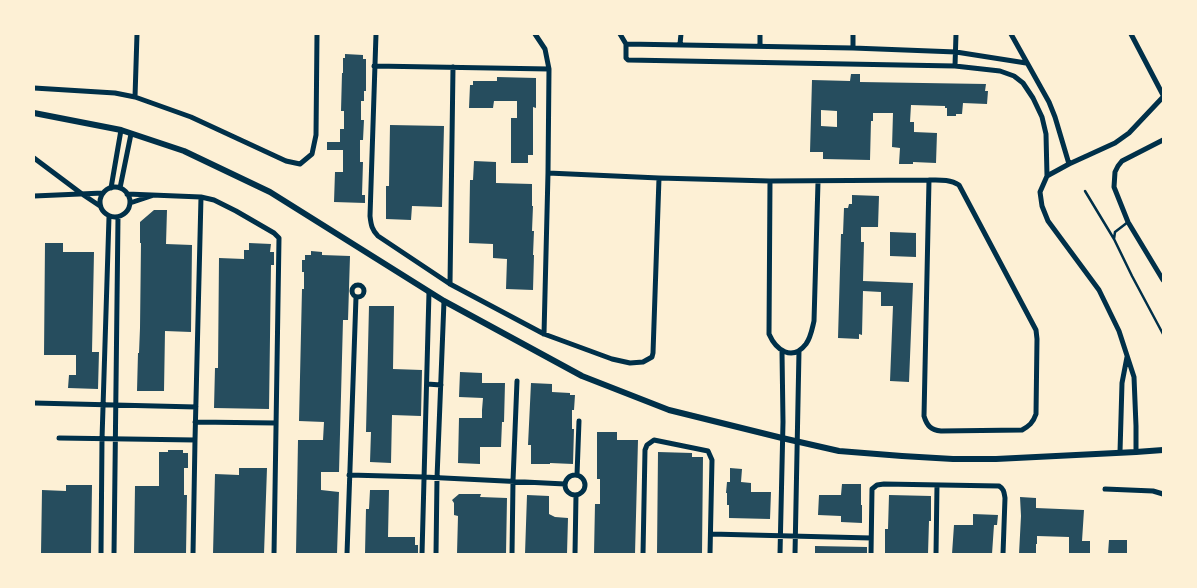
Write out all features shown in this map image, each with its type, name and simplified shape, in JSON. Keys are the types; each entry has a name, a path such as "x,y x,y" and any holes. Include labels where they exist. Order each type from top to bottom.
{"street":[{"path":"135,98 136,34"},
{"path":"34,88 115,93 135,98 191,117 286,162 300,164 312,154 316,135 317,34"},
{"path":"376,34 371,226 378,236 450,284 544,334 612,359 630,363 643,362 652,357 659,178"},
{"path":"535,34 545,49 549,69 544,334"},
{"path":"620,34 626,44 626,58 628,60 955,66 1000,71 1014,76 1023,83 1042,116 1046,134 1048,176 1040,192 1042,206 1048,221 1099,290 1119,331 1134,377 1136,452"},
{"path":"680,34 680,44"},
{"path":"760,34 760,46"},
{"path":"852,48 853,34"},
{"path":"955,66 956,34"},
{"path":"1011,34 1049,102 1069,164"},
{"path":"1048,176 1115,143 1129,133 1163,96 1131,34"},
{"path":"626,44 956,52 1026,63"},
{"path":"374,66 549,69"},
{"path":"450,284 453,67"},
{"path":"34,113 121,130 184,151 270,192 444,301 582,376 669,410 839,451 953,459 996,459 1163,450"},
{"path":"111,188 121,130"},
{"path":"120,188 131,134"},
{"path":"1163,140 1122,161 1115,172 1114,188 1128,222 1163,280"},
{"path":"34,158 100,206"},
{"path":"548,173 770,181 818,182 929,180 949,180 954,182 959,185 1036,330 1036,414 1029,427 1022,430 941,432 933,430 927,424 924,416 929,180"},
{"path":"770,181 769,334 773,344 782,352 790,353 799,351 807,343 812,333 814,321 818,182"},
{"path":"34,196 103,193 111,188 120,188 128,194 201,197 214,200 230,208 274,233 278,238 280,241 274,554"},
{"path":"103,193 100,206 102,211 109,217 118,217 126,212 130,203 128,194"},
{"path":"130,203 154,195"},
{"path":"193,554 201,197"},
{"path":"101,554 102,439 109,217"},
{"path":"114,554 118,217"},
{"path":"422,554 429,292"},
{"path":"347,554 356,297"},
{"path":"436,554 444,301"},
{"path":"795,554 799,351"},
{"path":"780,554 782,352"},
{"path":"1120,452 1122,383 1127,356"},
{"path":"512,554 517,381"},
{"path":"427,384 441,385"},
{"path":"34,403 196,407"},
{"path":"577,475 579,420"},
{"path":"195,422 276,424"},
{"path":"59,438 195,440"},
{"path":"643,554 645,450 649,443 654,440 708,452 712,460 710,554"},
{"path":"349,475 565,484"},
{"path":"577,475 582,478 585,486 583,491 576,495 570,494 566,490 565,484 567,479 577,475"},
{"path":"871,554 872,489 877,485 884,484 999,486 1004,492 1005,498 1003,554"},
{"path":"936,554 937,486"},
{"path":"1106,490 1153,491 1163,494"},
{"path":"575,554 576,495"},
{"path":"711,534 871,538"}],"lane":[{"path":"1085,191 1114,239 1163,334"},
{"path":"1114,239 1115,232 1128,222"}],"building":[{"path":"345,54 363,55 363,59 366,59 366,91 364,91 364,101 361,101 361,120 364,120 363,140 360,140 360,162 363,162 362,195 365,195 365,203 334,202 335,172 343,172 343,150 327,150 327,142 340,142 340,129 344,129 344,111 341,111 343,58 345,58"},
{"path":"851,74 860,74 860,82 986,84 985,91 988,91 987,104 963,103 962,114 956,114 956,116 947,116 947,108 945,106 911,105 910,122 914,122 914,132 937,133 936,163 913,162 913,164 899,164 900,148 892,147 893,113 873,113 870,160 823,159 823,152 810,152 812,80 850,81","holes":["821,110 837,111 837,127 821,126"]},
{"path":"497,77 536,78 536,108 533,107 533,155 528,155 528,163 511,163 511,118 517,118 517,101 494,101 493,108 469,108 470,85 473,85 473,81 497,81"},
{"path":"390,125 444,126 442,207 412,206 411,220 386,219 386,186 389,186"},
{"path":"474,161 496,162 496,183 532,184 532,231 534,231 533,290 506,289 507,259 493,258 493,244 469,243 470,180 473,180"},
{"path":"852,195 879,196 878,227 861,227 861,242 864,242 863,281 913,283 909,382 890,381 893,306 881,306 881,292 863,291 862,335 859,334 859,339 838,338 841,234 843,234 844,208 848,208 849,204 852,204"},
{"path":"154,210 167,210 166,244 192,245 191,332 165,331 164,391 137,391 140,328 140,222"},
{"path":"890,232 916,233 916,257 890,256"},
{"path":"45,243 63,243 63,252 94,252 92,352 99,352 98,389 68,388 69,375 76,375 76,355 44,355"},
{"path":"249,243 271,244 270,252 274,252 274,265 271,265 269,409 214,408 215,368 218,368 219,258 244,259 244,250 249,250"},
{"path":"311,251 322,252 322,255 350,256 348,320 343,320 339,472 321,472 321,490 339,492 337,554 296,554 298,440 323,440 324,422 299,421 302,289 304,289 302,260 305,260 305,255 311,255"},
{"path":"369,306 394,306 393,369 422,370 421,416 392,415 391,463 370,462 371,432 366,432"},
{"path":"460,372 482,373 482,383 505,383 501,447 480,447 480,464 458,463 459,418 482,418 483,398 459,397"},
{"path":"531,383 552,384 552,392 575,395 574,410 572,410 572,429 574,429 573,464 531,464 531,445 528,445"},
{"path":"597,432 617,432 617,440 638,440 635,554 594,554 595,504 600,504 600,479 597,479"},
{"path":"168,450 183,450 183,453 188,453 188,468 184,468 184,495 187,495 186,554 134,554 135,486 159,486 159,452 168,452"},
{"path":"658,452 692,453 692,457 703,457 702,554 657,554"},
{"path":"239,468 267,468 264,554 213,554 215,474 239,475"},
{"path":"730,468 742,469 741,482 751,483 751,492 771,492 770,519 729,518 729,505 727,505 726,493 727,482 730,482"},
{"path":"842,484 861,484 862,523 841,522 841,516 818,515 819,495 841,495"},
{"path":"66,485 92,485 91,554 41,554 42,490 66,491"},
{"path":"370,490 389,490 388,537 415,537 415,545 418,545 418,554 365,554 366,509 369,509"},
{"path":"459,494 481,494 480,497 507,498 506,554 457,554 458,516 454,515 454,503 452,500"},
{"path":"527,495 549,496 549,514 555,517 568,518 567,554 525,554"},
{"path":"889,495 931,496 928,554 885,554 885,529 888,529"},
{"path":"1020,497 1036,498 1036,508 1084,510 1082,541 1090,541 1090,554 1069,554 1069,537 1037,536 1035,554 1019,554"},
{"path":"973,514 998,515 997,525 994,525 992,554 952,554 954,525 973,525"},
{"path":"1109,540 1127,540 1127,554 1108,554"},
{"path":"815,546 867,547 867,554 815,554"}]}
